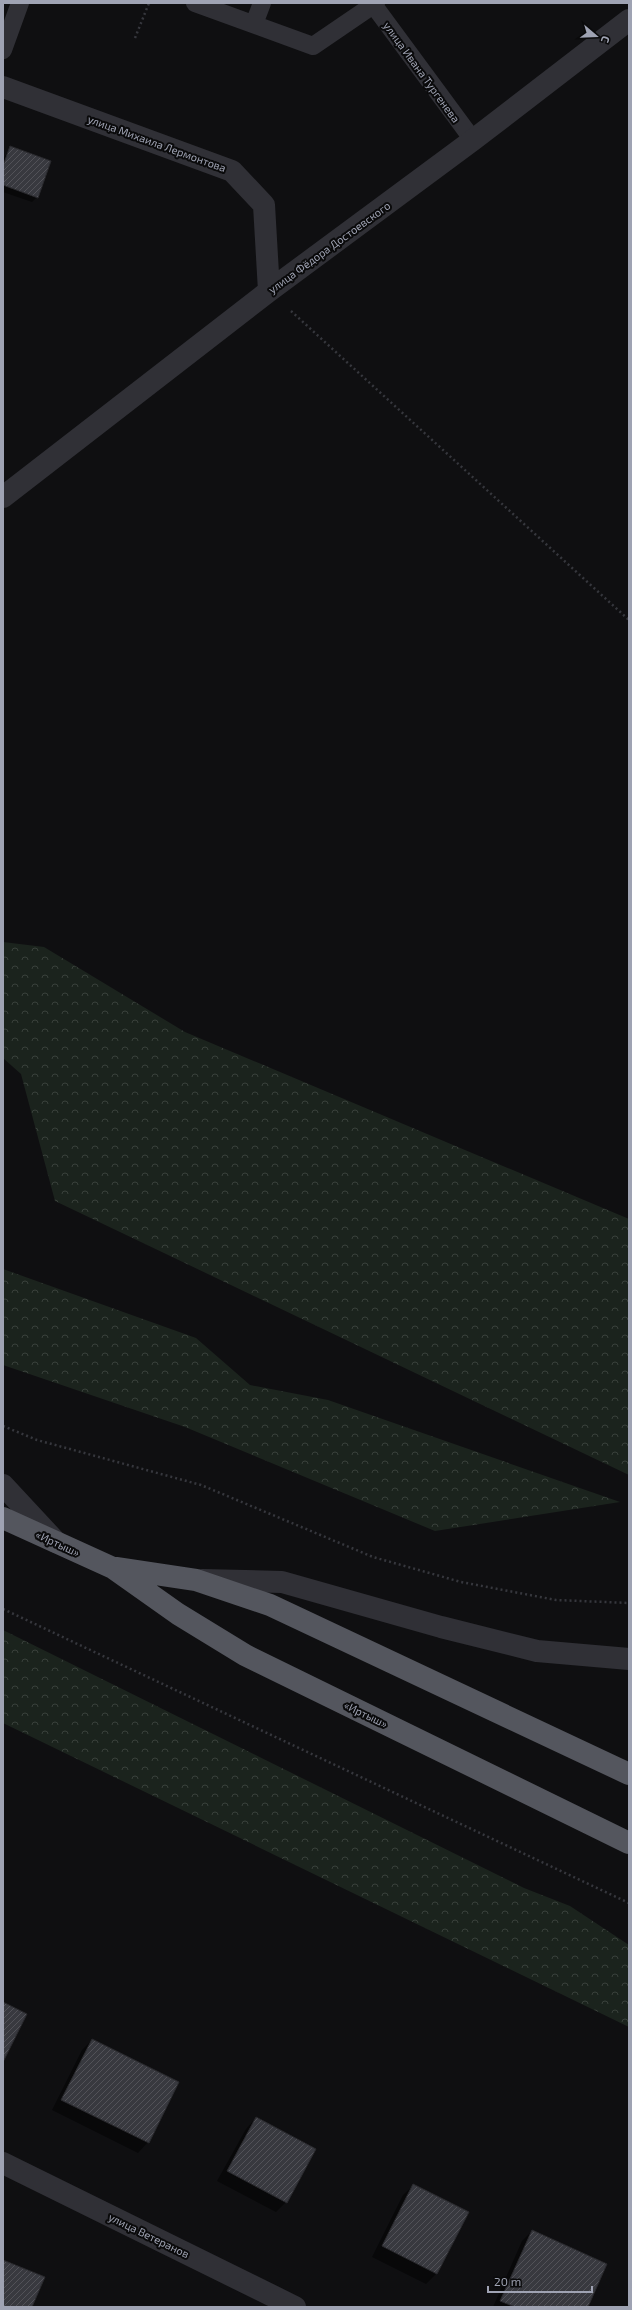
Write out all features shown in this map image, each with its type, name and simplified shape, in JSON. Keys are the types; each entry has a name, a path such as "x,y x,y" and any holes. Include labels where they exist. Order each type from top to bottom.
{"highway":[{"name":"«Иртыш»","path":"3,1518 113,1568 178,1614 245,1655 629,1843"},
{"name":"«Иртыш»","path":"113,1568 196,1580 270,1605 629,1774"}],"street":[{"name":"улица Фёдора Достоевского","path":"3,497 269,291 473,140 629,20"},
{"name":"улица Михаила Лермонтова","path":"3,87 232,171 264,206 269,291"},
{"path":"3,1485 56,1542"},
{"path":"196,1580 282,1582 441,1627 537,1650 629,1659"},
{"name":"улица Ветеранов","path":"3,2163 295,2307"}],"lane":[{"path":"3,50 20,3"},
{"path":"195,3 313,46 373,4"},
{"path":"254,24 262,3"},
{"name":"улица Ивана Тургенева","path":"373,4 473,140"}],"path":[{"path":"135,38 149,3"},
{"path":"269,291 629,620"},
{"path":"3,1426 37,1440 201,1485 373,1556 461,1582 556,1600 629,1603"},
{"path":"3,1609 629,1903"}],"green space":[{"path":"3,942 44,947 185,1032 629,1219 629,1475 55,1201 21,1074 3,1058"},
{"path":"3,1269 196,1338 250,1385 328,1400 620,1502 435,1531 185,1427 3,1365"},
{"path":"3,1630 524,1888 570,1906 629,1945 629,2027 3,1723"}],"building":[{"path":"10,146 51,161 38,198 3,185 3,166"},
{"path":"3,2002 27,2014 3,2062"},
{"path":"92,2039 179,2082 149,2143 61,2100"},
{"path":"256,2117 316,2149 287,2203 227,2171"},
{"path":"413,2184 469,2212 437,2274 382,2246"},
{"path":"532,2230 607,2264 588,2307 515,2307 500,2301"},
{"path":"3,2260 45,2277 32,2307 3,2307"}]}
